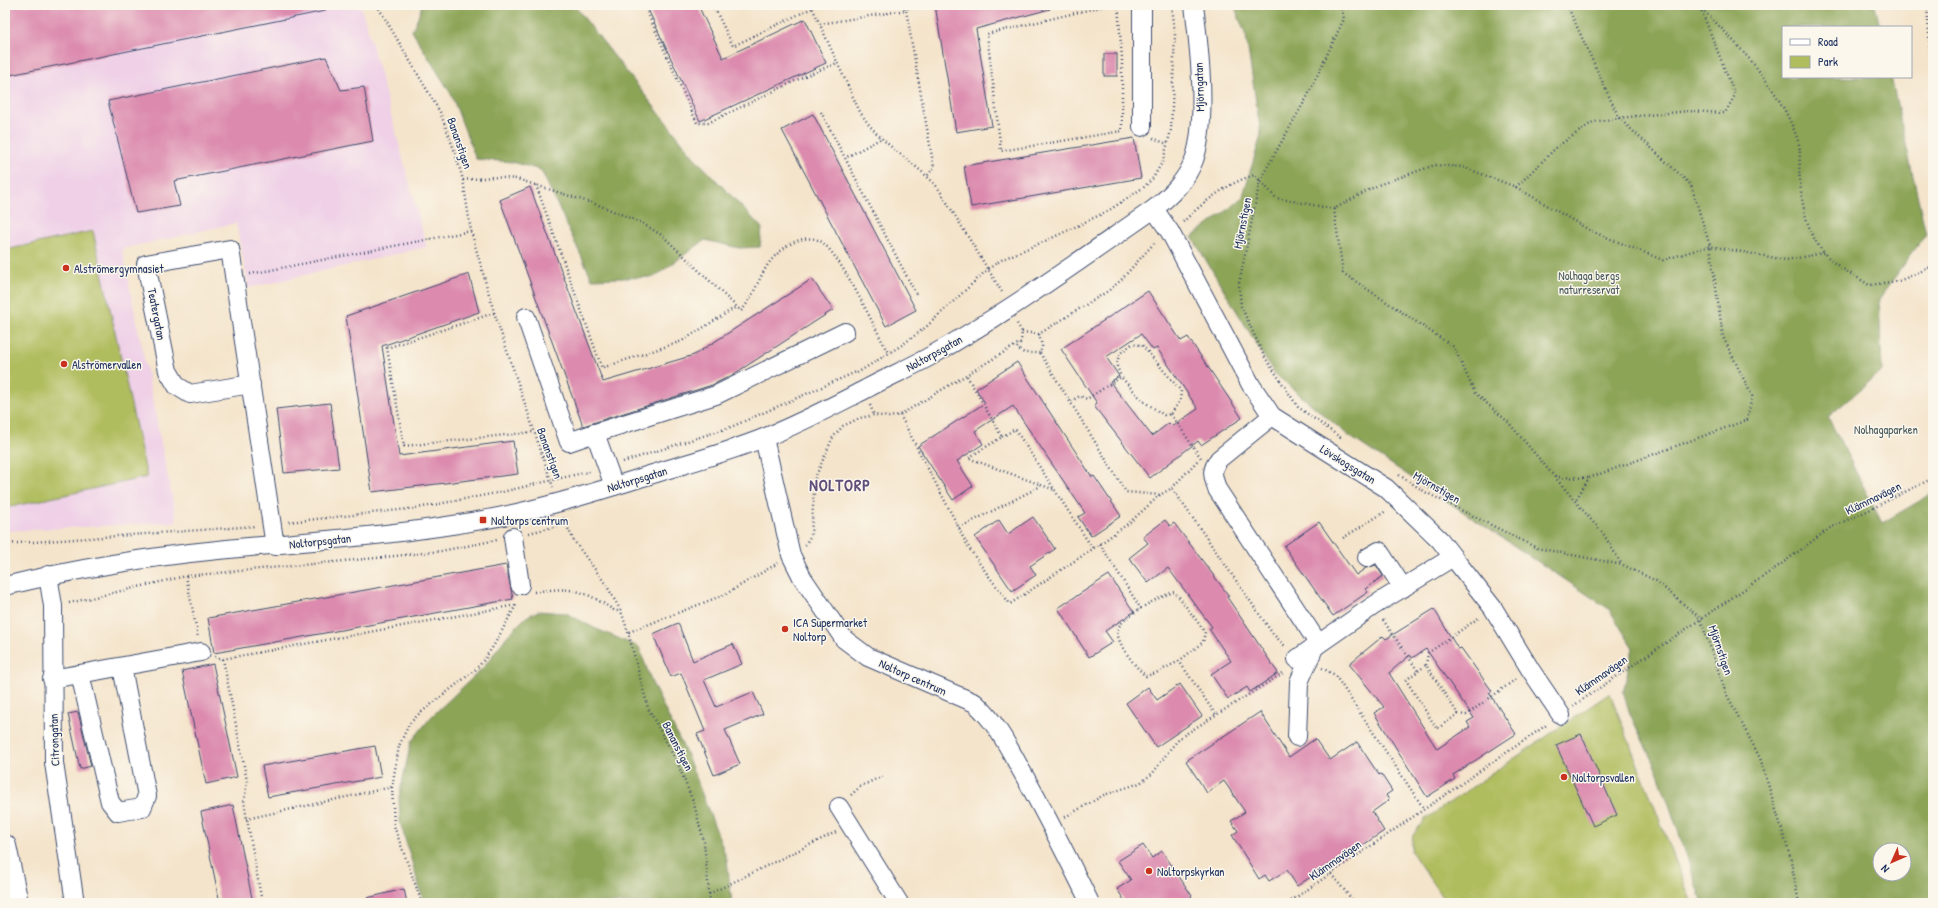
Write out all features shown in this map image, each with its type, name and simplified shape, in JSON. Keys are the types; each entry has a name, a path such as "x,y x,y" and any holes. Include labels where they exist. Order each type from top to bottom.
{"main road":[{"path":"5,846 17,903"}],"street":[{"path":"1142,5 1142,127"},
{"name":"Mjörngatan","path":"1190,168 1194,160 1198,140 1202,100 1194,5"},
{"name":"Noltorpsgatan","path":"5,586 48,575 115,564 217,550 275,546 446,526 483,520 559,503 764,438 816,415 926,358 1026,297 1172,195 1190,168"},
{"name":"Lövskogsgatan","path":"1154,209 1170,232 1251,385 1272,416 1386,488 1440,540 1493,608 1560,715"},
{"name":"Teatergatan","path":"250,384 190,394 177,386 168,372 146,264 230,249 275,546"},
{"path":"526,317 569,442 716,395 844,332"},
{"path":"1272,416 1219,459 1207,463 1217,489 1316,645"},
{"path":"595,433 614,486"},
{"name":"Noltorp centrum","path":"764,438 791,556 802,578 844,639 868,657 975,703 986,713 998,730 1052,825 1090,903"},
{"path":"513,537 520,590"},
{"path":"1367,558 1379,551 1403,588"},
{"path":"1297,737 1299,682 1302,661 1316,645 1373,606 1453,556"},
{"name":"Citrongatan","path":"48,575 53,606 52,679 54,763 76,903"},
{"path":"52,679 201,652"},
{"path":"80,674 110,802 118,812 142,808 147,796 122,666"},
{"path":"839,807 899,903"}],"path":[{"name":"Bananstigen","path":"377,5 440,112 455,152 463,180 471,231 494,312 565,524 574,541 605,583 621,610 648,708 678,764 694,804 704,842 710,903"},
{"path":"644,5 697,124 708,123 805,76 837,63"},
{"path":"713,5 733,46 812,6 837,63 868,126 880,139 927,176 938,188 1002,292"},
{"path":"904,5 934,168 927,176"},
{"path":"820,24 906,10 911,5"},
{"path":"1109,5 987,34 1001,151 1122,131 1122,58 1118,5"},
{"path":"5,544 272,524 417,508 502,492 608,467 731,428 856,372 902,345 926,327 988,269 1003,260 1108,210 1144,187 1153,178 1163,161 1171,130 1175,34 1172,5"},
{"name":"Mjörnstigen","path":"1341,5 1344,19 1307,97 1260,180 1239,284 1241,306 1264,356 1298,407 1345,440"},
{"path":"1555,478 1589,478 1747,420 1752,396 1723,337 1710,246 1691,185 1619,118 1567,5"},
{"path":"1927,5 1933,97"},
{"path":"1516,187 1558,146 1593,122 1688,111 1725,112 1734,95 1700,6"},
{"path":"1700,6 1734,41 1770,87 1784,109 1799,142 1800,181 1810,232 1824,253 1869,285 1899,281 1931,267 1933,260"},
{"path":"821,112 916,294"},
{"path":"845,158 880,139"},
{"path":"1022,332 1039,334 1108,291 1120,281 1154,242 1182,223 1196,209 1242,178 1255,175 1276,198 1334,209 1378,185 1434,165 1463,167 1516,187 1591,231 1663,260 1710,246 1786,260 1824,253"},
{"path":"463,180 493,177 517,178 640,222 663,236 741,311 747,304 770,263 786,246 802,238 819,240 827,246 842,268 888,353"},
{"path":"536,184 602,368 682,341 736,307"},
{"path":"1334,209 1343,273 1454,347 1475,393 1503,416 1604,535 1623,565"},
{"path":"235,277 471,231"},
{"path":"494,312 387,348 404,446 533,432"},
{"path":"1015,320 1022,332 1021,342 1017,348 1024,353 1040,353"},
{"path":"1039,334 1042,346 1040,353 1126,492 1160,495"},
{"path":"628,632 726,594 791,556 807,544 811,535 815,478 834,436 843,426 860,418 874,415 889,418 900,415 967,376 1021,342"},
{"path":"1132,344 1142,345 1181,391 1180,402 1171,414 1164,415 1143,401 1121,377 1117,366 1119,354 1132,344"},
{"path":"856,372 865,390 874,415"},
{"path":"967,376 1002,437"},
{"path":"1071,401 1080,396 1087,399 1121,377"},
{"path":"900,415 963,538 1010,604 1100,544 1129,522 1160,495 1207,463 1171,414"},
{"path":"1054,490 968,458 1015,429 1093,548"},
{"name":"Mjörnstigen","path":"1395,473 1427,493 1537,548 1623,565 1656,582 1700,618 1726,693 1760,758 1790,856 1799,903"},
{"path":"1575,501 1589,478"},
{"name":"Klämmavägen","path":"1288,903 1700,618 1780,565 1830,528 1933,478"},
{"path":"959,528 1041,486"},
{"path":"1172,488 1273,634 1302,661 1319,667 1334,675 1424,809"},
{"path":"1343,538 1400,502"},
{"path":"53,606 186,576 441,551 513,537 565,524"},
{"path":"1100,544 1141,609"},
{"path":"186,576 201,652 210,656 223,658 516,605"},
{"path":"422,903 394,826 392,787 399,746 409,724 418,714 475,670 484,660 516,605 520,590 568,588 595,598 615,611 621,610"},
{"path":"1174,592 1180,597 1205,632 1203,642 1179,661 1156,673 1146,676 1137,668 1118,639 1118,630 1122,623 1141,609 1166,594 1174,592"},
{"path":"1373,606 1418,671"},
{"path":"1458,714 1426,665 1428,653 1493,608"},
{"path":"223,658 247,781 244,802 246,819 261,897 264,903"},
{"path":"1179,661 1216,715"},
{"path":"1052,825 1104,795 1140,783 1153,773 1181,737 1302,661"},
{"path":"1426,665 1406,680 1437,729 1458,714 1466,715 1530,669"},
{"path":"839,807 861,786 885,775"},
{"path":"246,819 392,787"},
{"path":"709,894 840,830"},
{"path":"1331,874 1355,903"}],"shaded area":[{"name":"Alströmergymnasiet","path":"5,5 360,5 366,23 427,247 249,288 236,223 122,249 177,522 5,531"}],"green space":[{"path":"421,5 574,5 693,156 762,228 760,247 739,248 705,240 654,277 592,279 541,170 512,162 476,159 451,94 412,31 421,9"},
{"name":"Nolhaga bergs naturreservat","path":"1234,5 1875,5 1880,26 1782,26 1782,78 1891,78 1926,234 1879,299 1882,371 1828,417 1882,523 1933,493 1933,903 1703,903 1658,773 1630,714 1623,692 1633,648 1609,609 1349,436 1274,373 1192,237 1242,199 1261,135 1246,36"},
{"name":"Alströmervallen","path":"93,231 147,477 5,508 5,250"},
{"path":"538,611 566,613 594,628 639,647 652,683 686,753 720,840 727,860 732,903 424,903 400,822 399,797 411,742 431,717 484,667 507,636 526,617"},
{"name":"Noltorpsvallen","path":"1610,693 1692,903 1446,903 1411,851 1413,835 1424,820"}],"building":[{"path":"5,5 325,5 325,11 5,76"},
{"path":"646,5 698,5 723,58 805,19 826,63 700,121"},
{"path":"935,5 1050,5 1050,9 976,29 992,126 956,132"},
{"path":"1104,54 1117,54 1117,76 1104,76"},
{"path":"326,57 341,90 364,87 373,141 174,181 180,206 136,213 108,101"},
{"path":"813,114 916,310 886,326 782,130"},
{"path":"1134,138 1141,178 971,207 964,166"},
{"path":"530,187 603,382 694,355 812,279 833,310 734,374 712,385 583,426 500,200"},
{"path":"469,274 479,312 382,346 399,456 513,441 518,474 372,492 346,316"},
{"path":"1148,291 1181,341 1188,337 1242,418 1201,445 1198,441 1150,478 1094,406 1097,403 1061,349","holes":["1141,334 1153,350 1157,348 1198,409 1172,426 1169,423 1152,436 1110,382 1119,376 1106,357"]},
{"path":"1017,362 1092,477 1094,476 1121,516 1091,536 1078,517 1085,513 1013,406 975,431 983,444 957,461 973,486 953,500 918,446 985,403 976,389"},
{"path":"330,403 339,468 284,473 276,409"},
{"path":"1033,517 1055,549 1030,566 1036,575 1012,591 975,537 999,520 1008,534"},
{"path":"1165,520 1170,526 1174,523 1229,596 1227,597 1278,673 1250,692 1247,687 1228,699 1211,674 1231,661 1209,629 1212,627 1168,568 1148,583 1129,558 1148,543 1143,537"},
{"path":"1319,522 1356,575 1366,568 1376,565 1383,576 1365,589 1368,592 1333,616 1284,546"},
{"path":"506,565 513,599 214,653 208,618"},
{"path":"1109,575 1134,612 1105,631 1113,642 1089,657 1058,608"},
{"path":"1434,609 1458,649 1461,648 1492,691 1489,693 1516,734 1453,775 1455,779 1427,797 1374,713 1384,707 1349,664 1383,636 1386,639","holes":["1426,649 1474,718 1467,722 1470,727 1437,749 1389,673 1410,655 1412,658"]},
{"path":"678,623 693,661 733,644 742,664 704,680 716,707 753,692 763,714 725,730 740,764 714,775 697,734 705,731 681,673 671,677 653,634"},
{"path":"213,664 237,777 206,784 182,671"},
{"path":"1180,684 1202,716 1156,747 1126,703 1148,687 1157,700"},
{"path":"78,712 91,766 80,769 68,714"},
{"path":"1260,712 1289,757 1315,739 1330,760 1357,742 1379,775 1381,774 1392,791 1386,795 1389,800 1372,812 1384,831 1297,886 1287,870 1269,881 1265,875 1259,879 1232,835 1238,831 1231,821 1245,812 1224,781 1207,793 1186,761"},
{"path":"1581,734 1617,815 1593,826 1556,745"},
{"path":"375,746 381,777 268,797 262,766"},
{"path":"233,805 253,903 220,903 201,812"},
{"name":"Noltorpskyrkan","path":"1143,845 1152,858 1162,851 1192,896 1182,903 1126,903 1117,889 1131,880 1118,861"},
{"path":"404,889 407,903 368,903 367,898"}],"place":[{"name":"Alströmergymnasiet","path":"66,268"},
{"name":"Alströmervallen","path":"64,364"},
{"name":"Noltorps centrum","path":"483,520"},
{"name":"ICA Supermarket Noltorp","path":"785,629"},
{"name":"Noltorpsvallen","path":"1564,777"},
{"name":"Noltorpskyrkan","path":"1149,871"}],"district":[{"name":"NOLTORP","path":"840,485"}],"park label":[{"name":"Nolhagaparken","path":"1886,429"}]}
